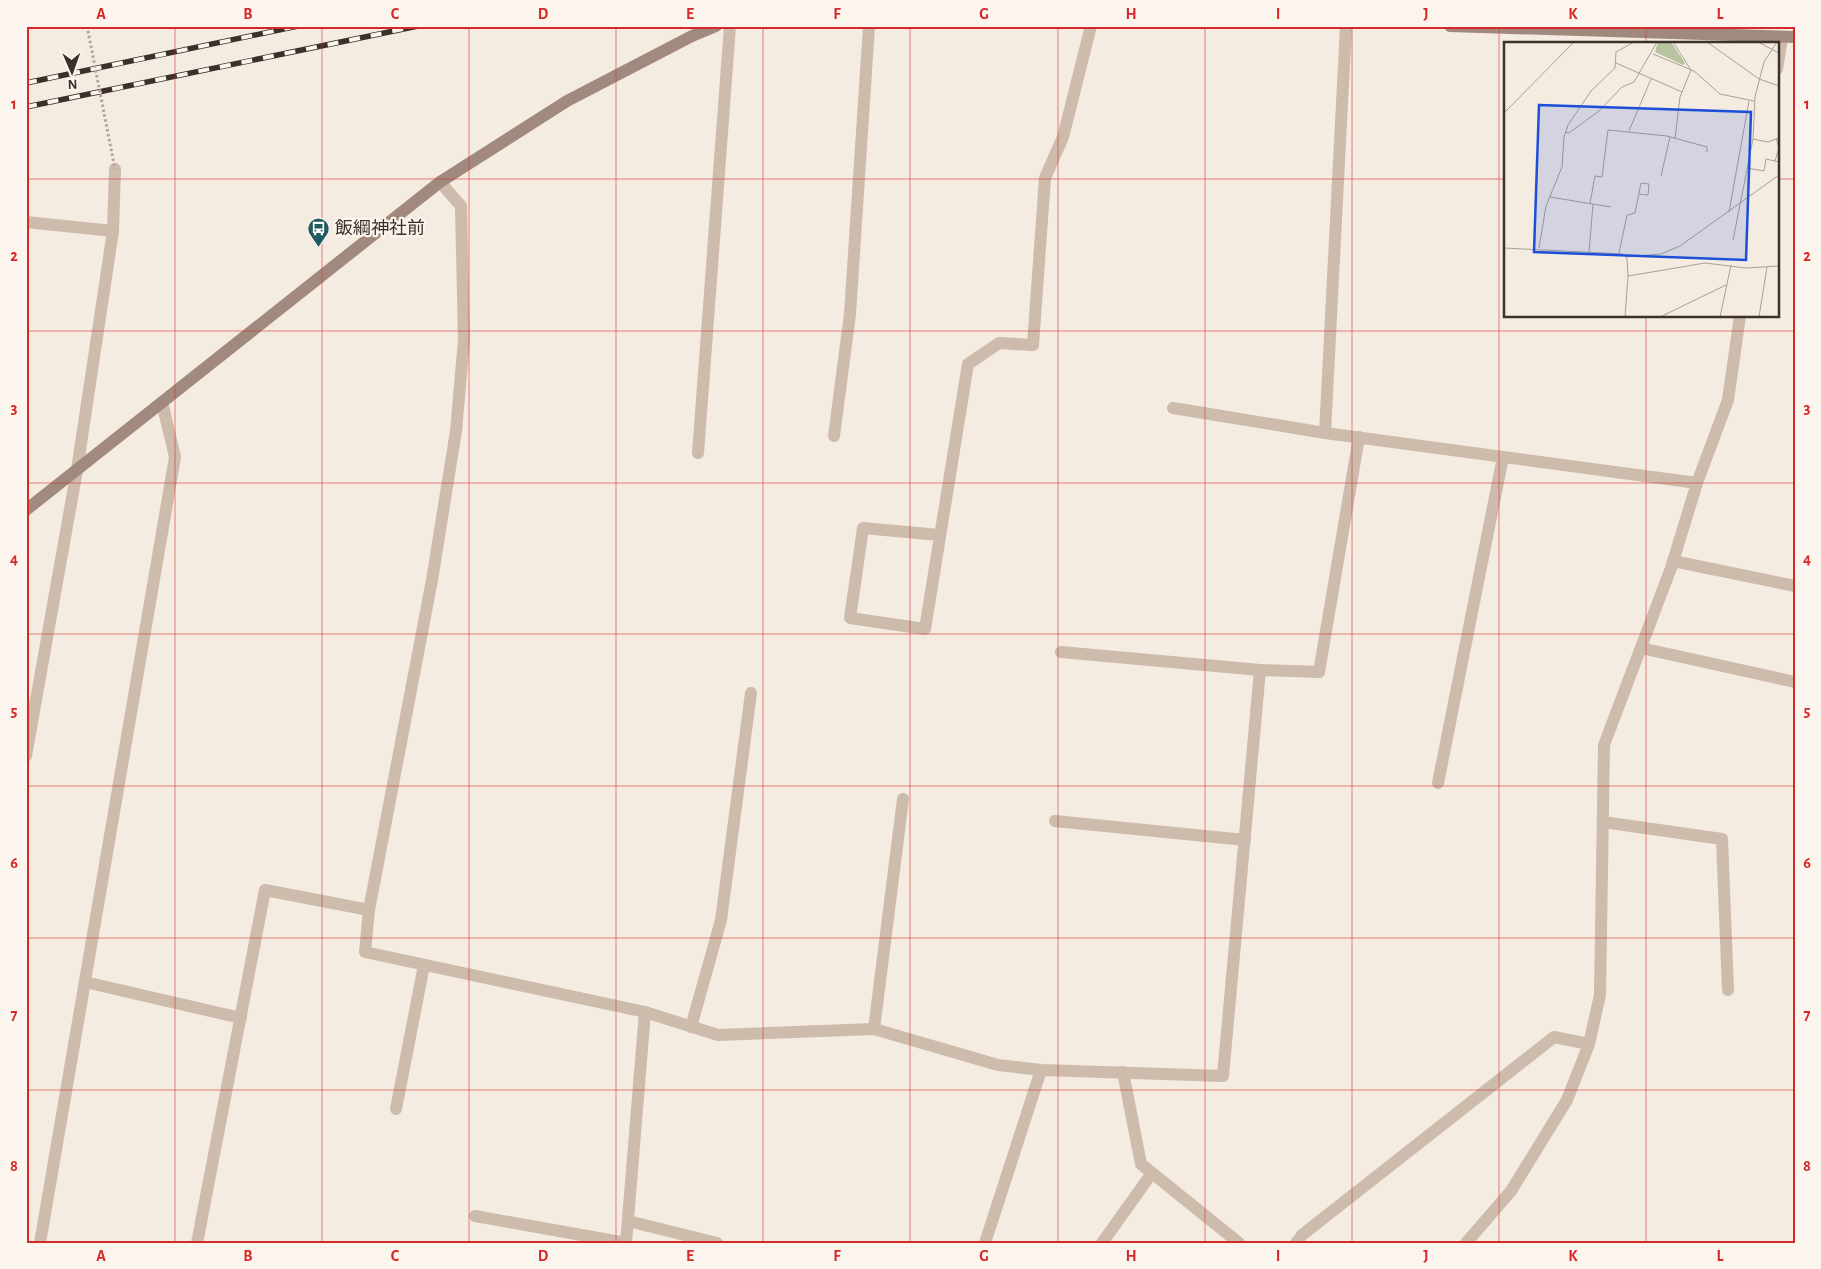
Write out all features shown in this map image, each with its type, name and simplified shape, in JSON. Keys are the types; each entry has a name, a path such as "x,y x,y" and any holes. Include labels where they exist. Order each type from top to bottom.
{"street":[{"path":"26,510 440,182 567,101 692,36 716,26"},
{"path":"698,453 730,26"},
{"path":"834,436 850,314 869,26"},
{"path":"940,535 863,528 850,618 925,629 968,364 999,343 1033,344 1045,178 1063,137 1091,26"},
{"path":"1326,433 1346,26"},
{"path":"1450,26 1788,38 1778,66"},
{"path":"26,756 77,470 113,231 115,170"},
{"path":"440,182 461,206 464,340 456,431 432,580 369,910 365,952 645,1012 718,1034 874,1029 998,1065 1041,1070 1223,1076 1260,670"},
{"path":"26,222 113,231"},
{"path":"1466,1243 1511,1191 1567,1100 1589,1044 1600,995 1604,744 1673,561 1697,483 1728,400 1740,318"},
{"path":"40,1243 175,457 162,402"},
{"path":"1173,408 1326,433 1697,483"},
{"path":"1061,652 1260,670 1319,672 1359,437"},
{"path":"1438,783 1503,456"},
{"path":"1673,561 1795,586"},
{"path":"1641,648 1795,682"},
{"path":"691,1027 720,920 751,693"},
{"path":"874,1029 903,799"},
{"path":"1055,821 1245,840"},
{"path":"1603,822 1722,839 1728,990"},
{"path":"197,1243 265,890 369,910"},
{"path":"396,1109 424,964"},
{"path":"85,982 241,1018"},
{"path":"475,1216 626,1243 645,1012"},
{"path":"1296,1243 1302,1235 1554,1037 1589,1044"},
{"path":"985,1243 1041,1070"},
{"path":"1123,1072 1141,1164 1239,1243"},
{"path":"1102,1243 1152,1173"},
{"path":"628,1221 716,1243"}],"path":[{"path":"87,26 115,170"}],"railway":[{"path":"26,83 298,26"},
{"path":"26,107 418,26"}],"place":[{"name":"飯綱神社前","path":"319,248"}]}
